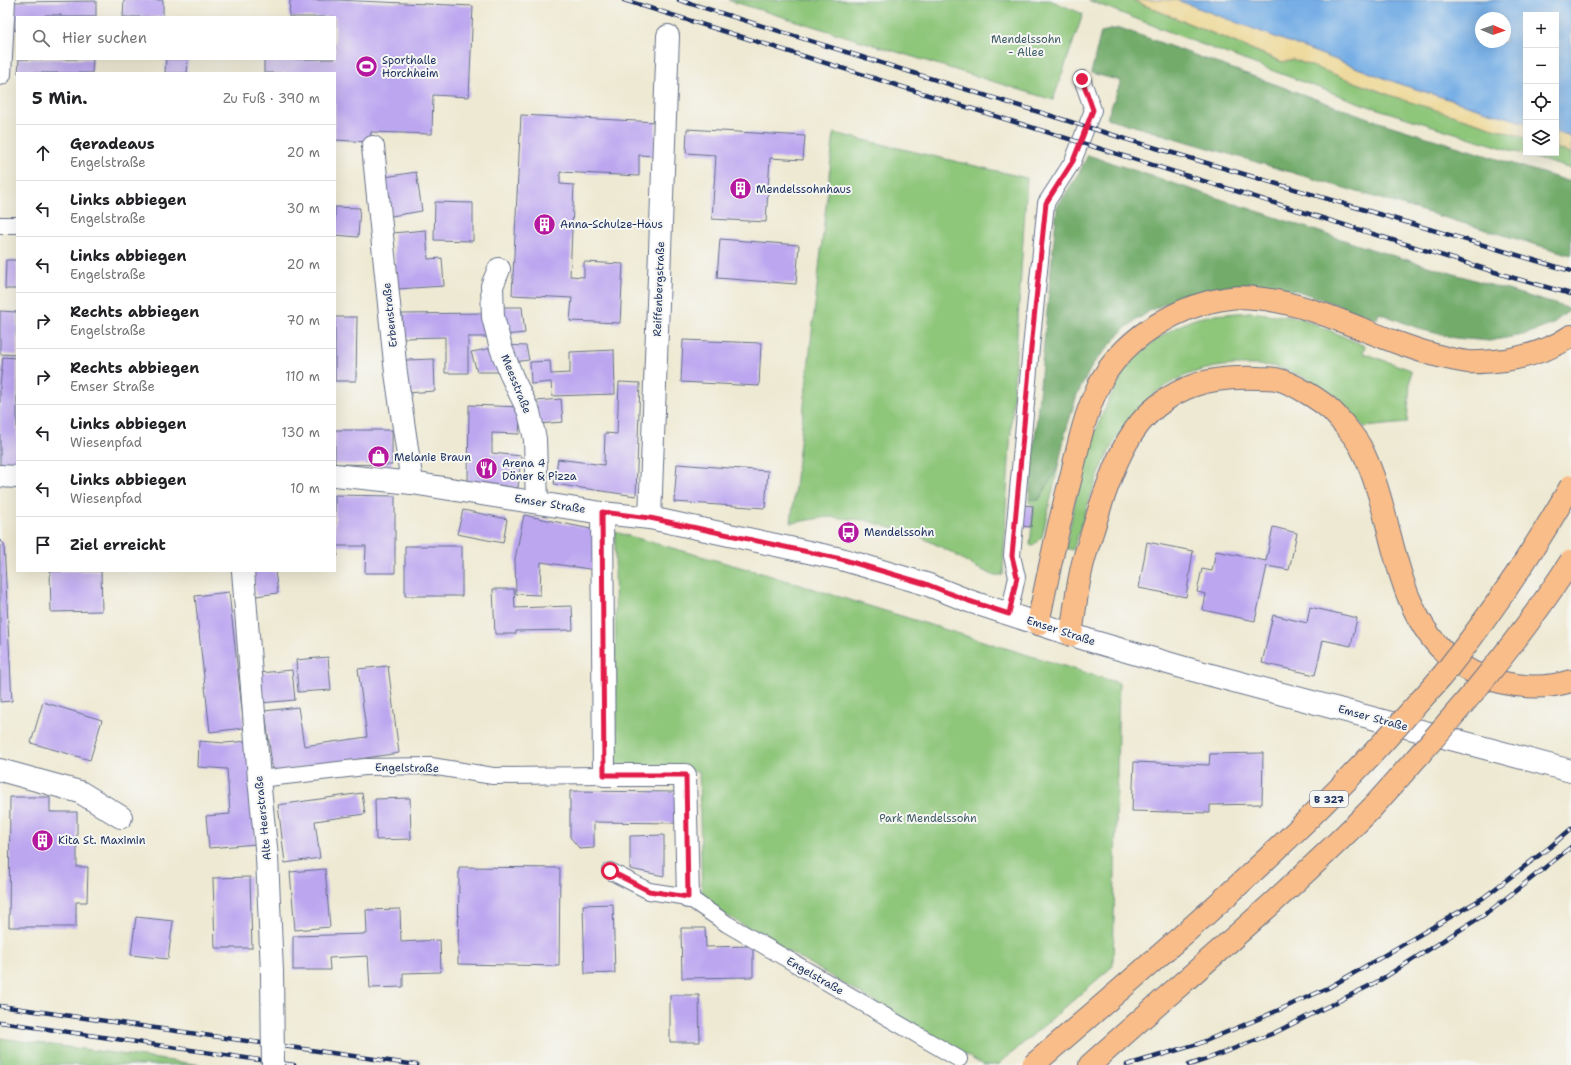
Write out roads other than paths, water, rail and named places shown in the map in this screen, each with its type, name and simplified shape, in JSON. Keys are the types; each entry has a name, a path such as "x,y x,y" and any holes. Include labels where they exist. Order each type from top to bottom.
{"highway":[{"path":"1038,624 1052,552 1084,422 1098,387 1119,356 1147,330 1179,311 1215,300 1253,297 1290,303 1413,349 1445,358 1469,362 1493,361 1531,355 1560,344 1571,336"},
{"path":"1071,635 1083,561 1109,480 1124,447 1140,423 1165,400 1191,386 1220,379 1275,379 1300,389 1331,410 1359,445 1372,475 1410,604 1425,631 1445,654 1470,671 1499,682 1529,687 1559,685 1571,681"},
{"name":"B 327","path":"1033,1065 1218,904 1275,852 1375,751 1445,672 1486,618 1521,566 1571,486"},
{"path":"1090,1065 1337,843 1426,748 1472,694 1537,611 1571,560"}],"street":[{"path":"0,74 4,0"},
{"name":"Reiffenbergstraße","path":"650,518 668,36"},
{"name":"Erbenstraße","path":"373,147 396,373 412,483"},
{"name":"Meesstraße","path":"499,269 492,286 493,317 501,348 512,378 526,406 535,439 537,502"},
{"name":"Emser Straße","path":"336,475 412,483 650,518 841,559 926,584 969,601 1071,635 1185,668 1571,771"},
{"path":"0,476 16,477"},
{"path":"602,512 604,775"},
{"name":"Alte Heerstraße","path":"243,572 259,779 267,857 274,1065"},
{"path":"0,770 80,792 121,817"},
{"name":"Engelstraße","path":"604,775 686,775 688,897"}],"lane":[{"path":"1009,614 1017,577 1012,556 1046,203 1073,161 1093,110 1082,79"},
{"path":"0,225 16,225"},
{"name":"Engelstraße","path":"259,779 365,767 431,766 493,776 604,775"},
{"name":"Engelstraße","path":"610,871 649,891 688,897 727,924 959,1059"}],"water":[{"path":"1177,0 1571,0 1571,137 1559,133 1559,12 1523,12 1523,122 1403,85"}],"railway":[{"path":"624,0 1514,278 1571,294"},
{"path":"679,0 1129,140 1571,271"},
{"path":"1127,1065 1198,1044 1328,988 1483,898 1550,847 1571,829"},
{"path":"1189,1065 1274,1033 1377,982 1490,911 1571,847"},
{"path":"0,1006 417,1065"},
{"path":"0,1022 294,1065"}],"place":[{"name":"Sporthalle Horchheim","path":"367,66"},
{"name":"Mendelssohnhaus","path":"741,189"},
{"name":"Anna-Schulze-Haus","path":"544,224"},
{"name":"Melanie Braun","path":"378,457"},
{"name":"Arena 4 Döner & Pizza","path":"487,469"},
{"name":"Mendelssohn","path":"848,532"},
{"name":"Kita St. Maximin","path":"43,840"}],"park label":[{"name":"Mendelssohn - Allee","path":"1026,45"},
{"name":"Park Mendelssohn","path":"928,818"}]}
